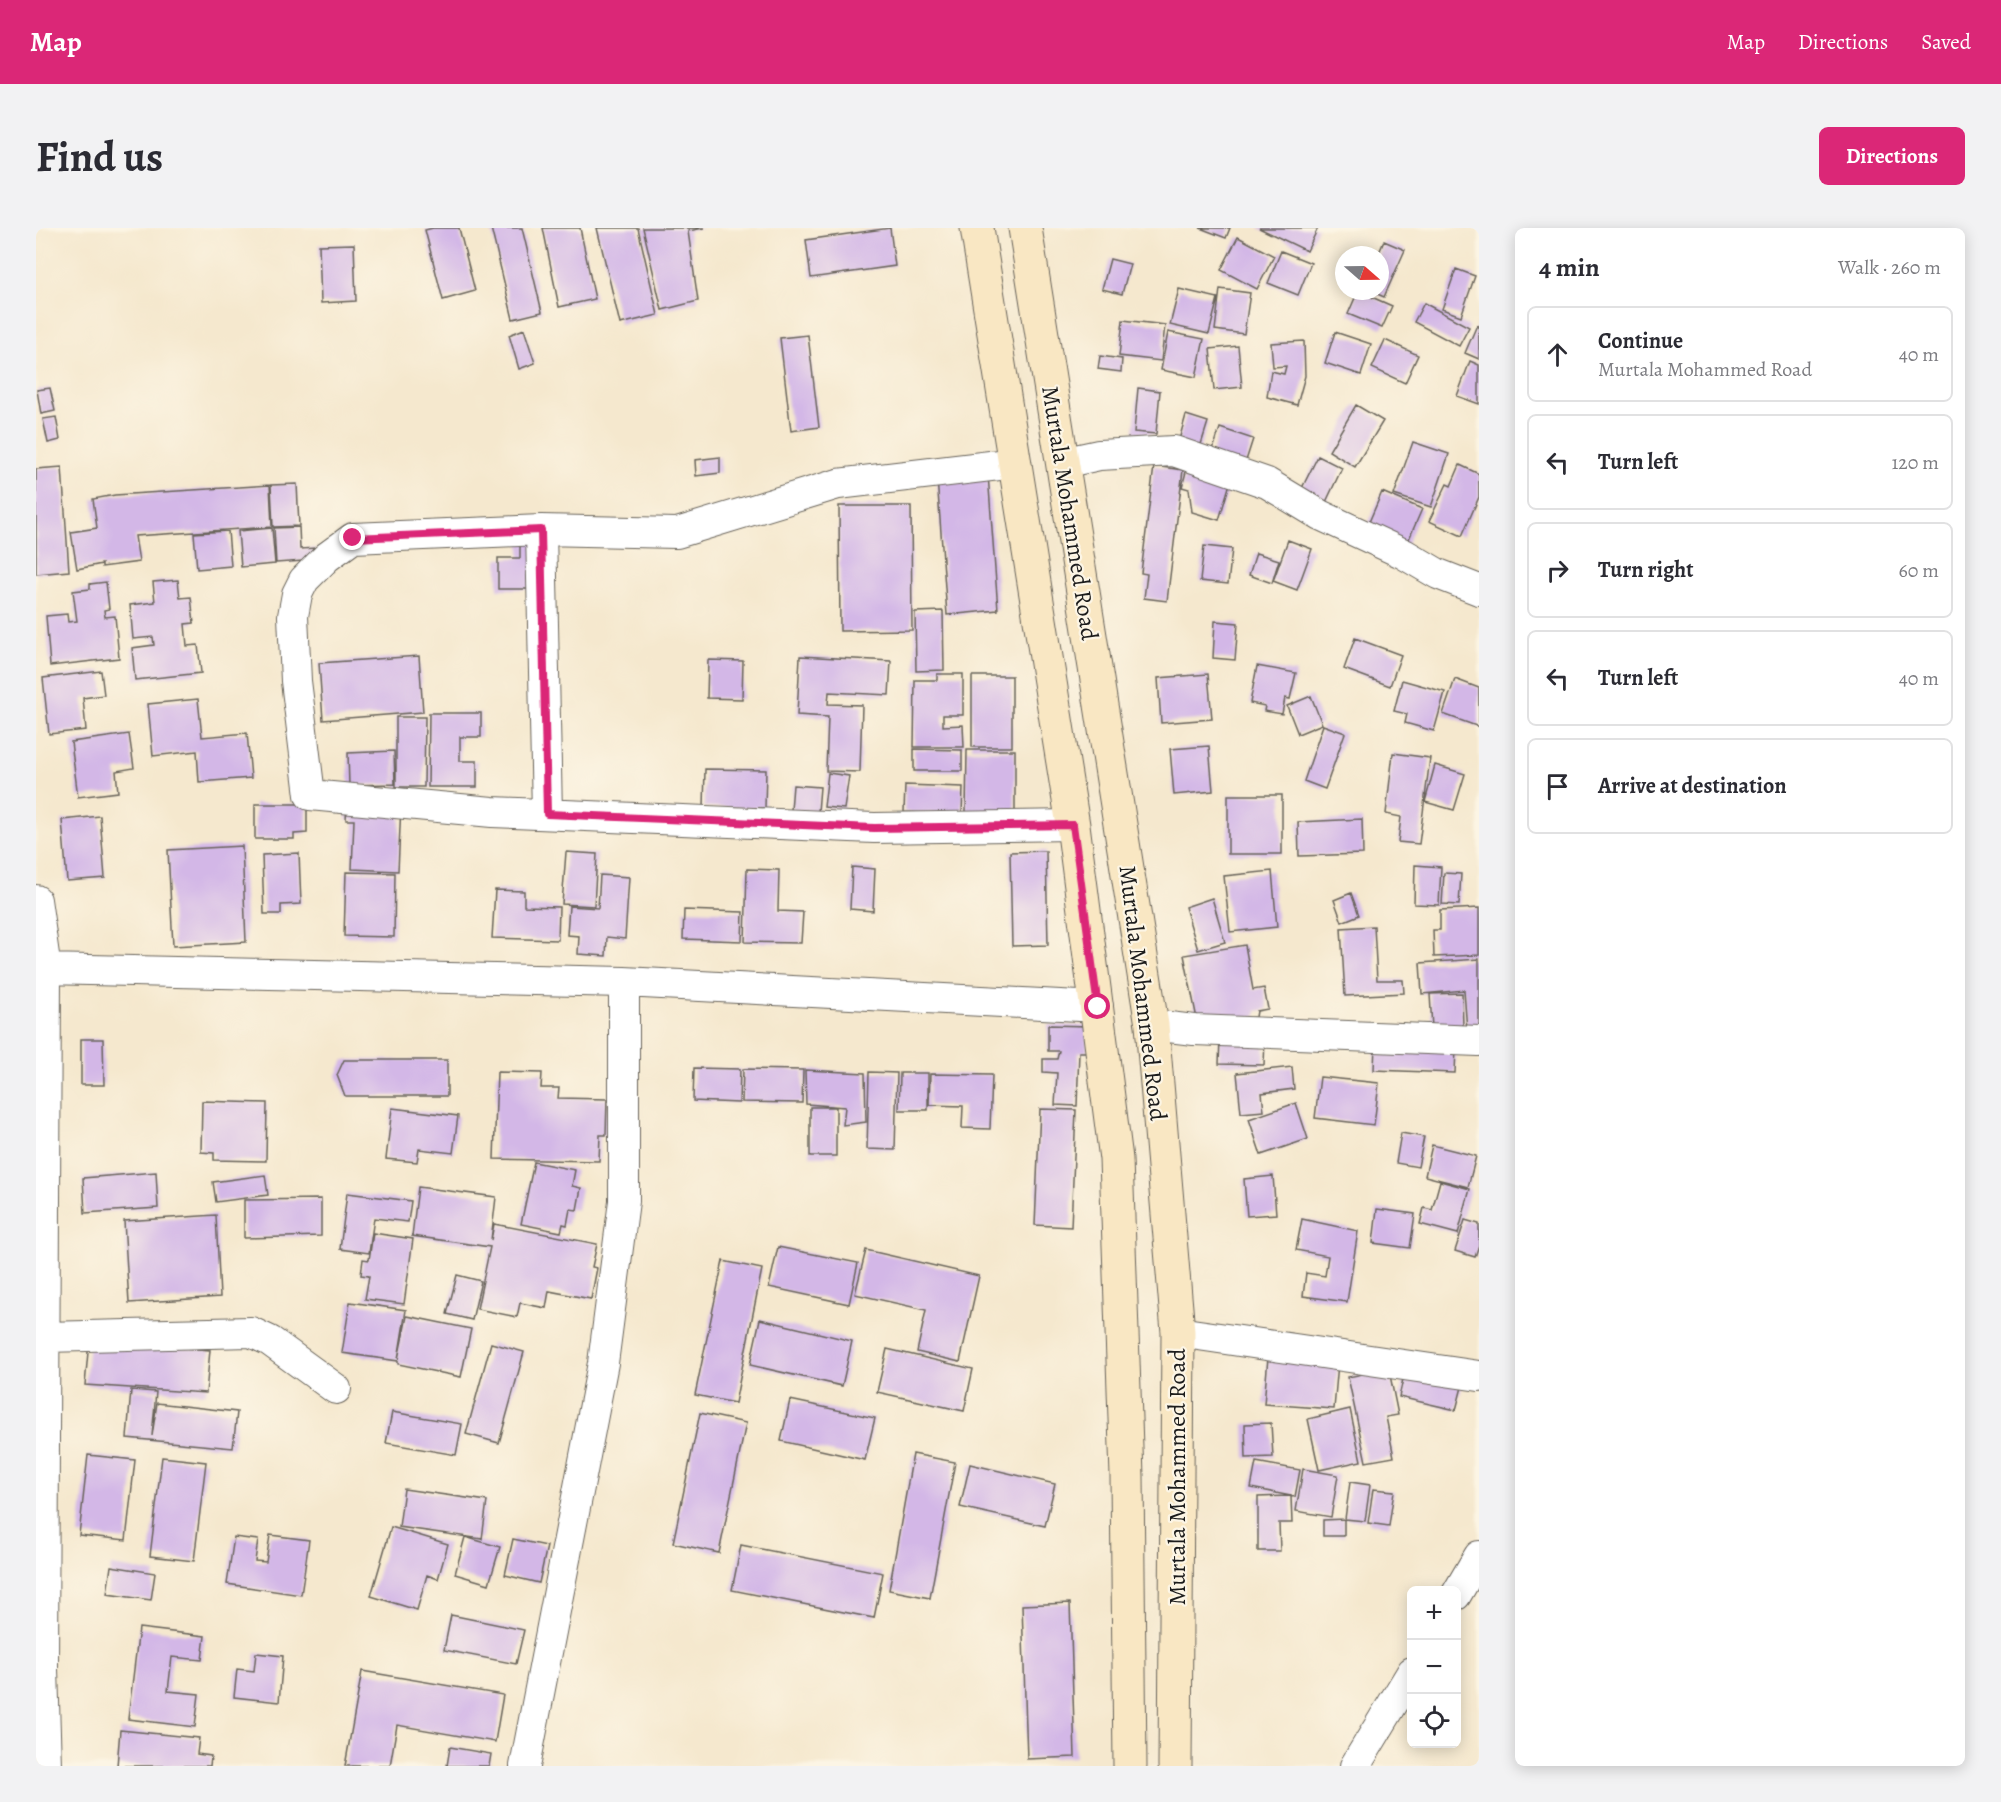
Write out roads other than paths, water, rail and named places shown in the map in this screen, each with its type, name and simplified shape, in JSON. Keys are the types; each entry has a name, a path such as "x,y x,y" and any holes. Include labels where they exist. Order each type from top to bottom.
{"main road":[{"name":"Murtala Mohammed Road","path":"977,228 1073,825 1116,1159 1127,1476 1130,1766"},
{"name":"Murtala Mohammed Road","path":"1025,228 1152,1025 1178,1332 1174,1766"}],"street":[{"path":"1062,463 1099,455 1174,452 1267,483 1320,516 1404,554 1438,574 1479,591"},
{"path":"1016,463 838,484 677,533 541,530 353,538 327,557 304,580 297,594 293,616 297,681 310,795 492,812 874,828 1073,825"},
{"path":"541,530 547,814"},
{"path":"36,900 45,969 45,1337 40,1669 46,1766"},
{"path":"45,969 624,982 1098,1007"},
{"path":"525,1766 603,1363 624,1200 624,982"},
{"path":"1152,1025 1194,1030 1479,1041"},
{"path":"45,1337 251,1332 270,1341 336,1389"},
{"path":"1178,1332 1479,1376"},
{"path":"1461,1587 1479,1556"},
{"path":"1365,1764 1407,1682"}]}
